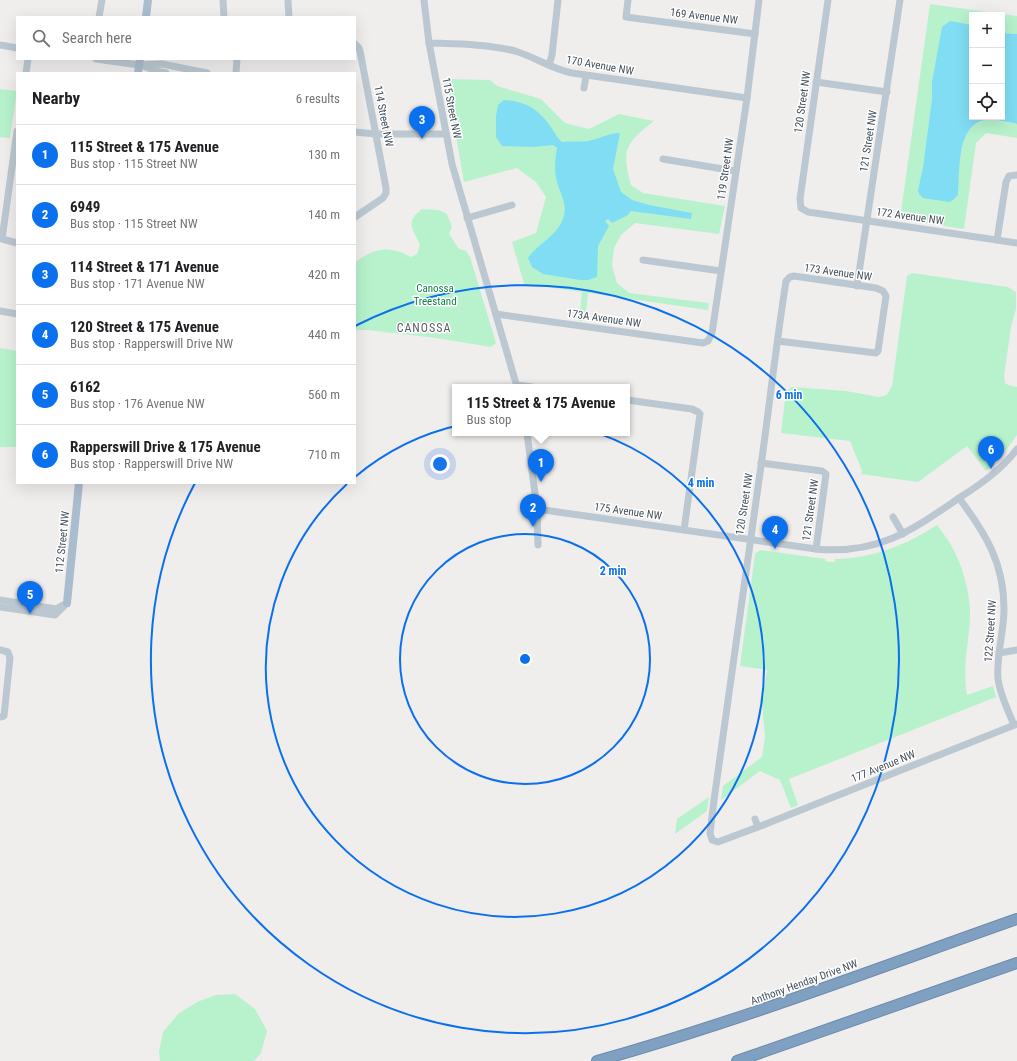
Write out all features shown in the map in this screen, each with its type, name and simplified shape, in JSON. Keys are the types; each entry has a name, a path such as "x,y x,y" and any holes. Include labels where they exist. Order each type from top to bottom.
{"highway":[{"name":"Anthony Henday Drive NW","path":"597,1061 640,1049 765,1009 1017,919"},
{"path":"737,1061 1017,963"}],"main road":[{"path":"146,16 148,0"},
{"name":"112 Street NW","path":"67,603 79,484"}],"street":[{"path":"99,16 102,0"},
{"path":"223,0 224,16"},
{"name":"115 Street NW","path":"424,0 429,43 452,164 516,384"},
{"path":"549,65 552,55 558,0"},
{"name":"169 Avenue NW","path":"628,0 626,17 755,34"},
{"name":"119 Street NW","path":"708,340 712,333 760,0"},
{"name":"120 Street NW","path":"801,208 800,199 828,0"},
{"name":"121 Street NW","path":"857,286 900,0"},
{"path":"288,1 289,16"},
{"name":"170 Avenue NW","path":"429,43 498,48 524,54 568,72 586,76 747,98"},
{"path":"0,45 16,48"},
{"name":"114 Street NW","path":"356,45 360,51 386,185 386,193 381,199 356,216"},
{"path":"26,72 28,60"},
{"path":"102,60 139,66 161,72"},
{"path":"236,72 237,60"},
{"path":"139,66 162,64 202,72"},
{"path":"584,88 586,76"},
{"path":"816,82 887,92"},
{"path":"356,132 376,134 446,134"},
{"path":"16,138 2,239 16,243"},
{"path":"663,159 735,171"},
{"path":"997,240 1006,182 1009,176 1017,175"},
{"path":"467,218 512,205"},
{"name":"172 Avenue NW","path":"801,208 808,212 1017,242"},
{"path":"643,260 721,271"},
{"name":"173 Avenue NW","path":"778,341 876,353 878,351 886,299 883,291 876,288 794,276 790,277"},
{"name":"120 Street NW","path":"712,840 710,833 727,735 750,539 786,281 790,277"},
{"path":"0,311 16,314"},
{"name":"173A Avenue NW","path":"496,314 703,343 708,340"},
{"path":"630,400 692,409 698,412 700,418 684,530"},
{"path":"527,436 537,509 538,545"},
{"name":"175 Avenue NW","path":"537,509 816,549 841,550 879,543 903,534 929,519 993,475 1017,449"},
{"name":"121 Street NW","path":"761,463 822,471 826,474 816,549"},
{"name":"122 Street NW","path":"959,498 984,533 993,552 1002,584 1004,609 998,680 1002,693 1016,724"},
{"path":"893,517 903,534"},
{"path":"0,600 56,609 67,603"},
{"path":"0,607 54,615 67,603"},
{"path":"0,650 8,652 10,658 4,716 0,717"},
{"path":"1000,653 1017,650"},
{"name":"177 Avenue NW","path":"712,840 718,842 758,827 1016,724"},
{"path":"755,819 758,827"}],"green space":[{"path":"930,4 988,12 969,12 969,24 932,82 932,98 923,167 918,190 962,150 967,133 974,125 985,120 1017,124 1017,138 986,133 976,143 964,229 900,219"},
{"path":"1005,14 1017,16 1017,34 1005,33"},
{"path":"446,79 490,80 497,86 541,99 565,123 589,129 619,114 654,121 637,135 628,148 626,163 631,185 643,193 725,206 719,234 635,223 621,235 614,248 612,266 617,283 629,293 709,303 708,310 588,293 585,321 579,321 582,292 524,284 512,242 536,233 546,197 536,182 517,168 464,182"},
{"path":"0,89 16,91 10,138 0,137"},
{"name":"Canossa Treestand","path":"422,209 439,210 447,214 452,227 449,234 459,249 466,251 470,257 496,343 491,347 436,338 356,330 356,261 375,251 382,250 395,251 411,257 417,254 420,244 413,229 412,222 413,218"},
{"path":"912,273 1008,287 1016,292 1016,309 1011,327 1004,376 1005,383 1017,387 1017,435 1007,449 986,471 967,446 918,482 861,474 862,471 850,441 781,433 786,391 792,387 846,391 879,397 887,395 892,386 907,276"},
{"path":"0,348 16,351 16,447 0,447"},
{"path":"937,525 949,542 959,561 969,598 970,616 965,674 967,695 993,686 996,697 789,779 798,805 791,808 780,780 760,771 721,800 723,786 762,757 765,737 762,702 767,670 740,666 755,554 760,550 826,559 825,561 835,562 835,559 863,556 888,550 913,539"},
{"path":"709,797 707,811 675,834 677,819"},
{"path":"235,994 255,1009 267,1031 261,1053 254,1061 160,1061 159,1052 163,1032 178,1014 197,1002 216,995"}],"water":[{"path":"950,21 969,24 969,120 986,120 976,123 969,130 964,139 960,162 958,195 949,202 923,198 919,194 918,190 923,167 932,98 932,82 942,27"},
{"path":"1005,33 1017,34 1017,124 998,120 1005,120"},
{"path":"504,100 525,104 537,111 562,142 588,141 620,133 613,169 621,192 632,200 649,205 692,213 691,219 631,211 628,215 612,223 608,219 605,221 609,226 598,246 597,277 588,280 543,274 532,267 528,258 532,252 558,228 565,211 564,202 555,174 557,148 553,145 533,147 502,146 496,137 496,116 498,105"}],"place":[{"name":"114 Street & 171 Avenue","path":"422,139"},
{"name":"Rapperswill Drive & 175 Avenue","path":"991,469"},
{"name":"115 Street & 175 Avenue","path":"541,482"},
{"name":"6949","path":"533,527"},
{"name":"120 Street & 175 Avenue","path":"775,549"},
{"name":"6162","path":"30,614"}],"district":[{"name":"CANOSSA","path":"424,328"}]}
